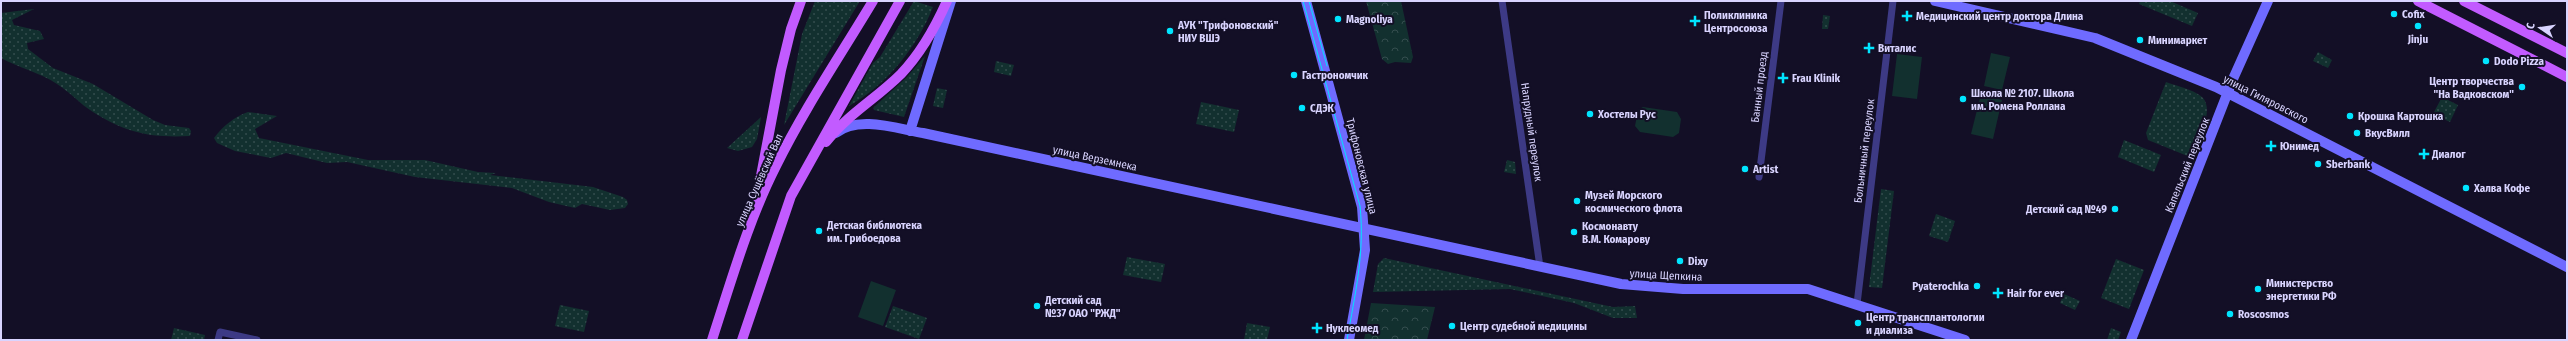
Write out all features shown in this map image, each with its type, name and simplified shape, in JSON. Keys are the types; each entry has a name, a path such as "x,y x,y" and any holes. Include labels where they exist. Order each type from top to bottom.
{"main road":[{"path":"752,221 783,63 793,23 801,1"},
{"name":"улица Сущёвский Вал","path":"712,340 752,221 788,142 873,1"},
{"path":"742,340 785,211 798,182 900,1"},
{"path":"798,182 825,143 841,124 888,86 911,63 928,39 947,1"},
{"path":"2418,1 2567,77"},
{"path":"2464,1 2567,53"}],"street":[{"path":"910,131 951,1"},
{"name":"Трифоновская улица","path":"1306,1 1362,207 1364,257 1349,340"},
{"name":"Напрудный переулок","path":"1502,1 1540,267"},
{"name":"Банный проезд","path":"1759,177 1781,1"},
{"name":"Больничный переулок","path":"1857,304 1892,1"},
{"name":"улица Гиляровского","path":"1935,1 2096,38 2228,92 2567,267"},
{"name":"Капельский переулок","path":"2131,340 2228,92 2268,1"},
{"name":"улица Верземнека","path":"825,143 844,128 857,124 910,131 1348,226 1364,227"},
{"name":"улица Щепкина","path":"1364,227 1540,267 1642,287 1683,289 1799,287 1857,304 1965,340"},
{"path":"219,336 257,340"}],"green space":[{"path":"815,1 860,1 784,125 802,34"},
{"path":"914,1 933,7 918,36 899,64 888,76 863,97 849,106 873,63 880,57"},
{"path":"1366,1 1401,1 1413,57 1411,63 1395,62 1388,64 1382,59"},
{"path":"2140,1 2170,1 2198,13 2192,26 2139,4"},
{"path":"34,9 12,20 14,25 40,31 44,39 27,43 28,49 53,68 93,84 153,120 165,125 189,128 191,131 190,136 151,135 139,133 117,125 88,109 62,87 50,80 1,58 1,13"},
{"path":"1823,15 1830,16 1828,29 1822,29"},
{"path":"2318,52 2332,60 2328,68 2313,61"},
{"path":"1991,53 2010,57 2002,90 1984,86"},
{"path":"1897,54 1922,57 1917,99 1892,96"},
{"path":"925,56 904,117 874,110 873,108 907,77"},
{"path":"996,61 1014,65 1011,76 994,72"},
{"path":"2166,82 2186,88 2200,95 2206,104 2206,119 2190,157 2148,140 2146,133"},
{"path":"937,88 947,90 943,108 933,106"},
{"path":"1981,94 2002,100 1993,139 1971,134"},
{"path":"2442,97 2458,105 2450,122 2433,114"},
{"path":"1201,102 1239,110 1234,132 1196,124"},
{"path":"1643,107 1677,112 1681,119 1679,133 1673,137 1640,132 1635,126 1638,110"},
{"path":"248,112 277,116 255,129 259,138 368,160 425,160 478,172 496,173 490,175 593,187 623,197 627,200 628,204 625,208 610,210 582,204 575,208 549,202 512,188 415,177 347,162 327,163 286,153 271,158 235,151 217,143 214,138 229,122"},
{"path":"761,117 757,139 752,147 738,151 727,148"},
{"path":"2124,140 2161,155 2154,172 2118,157"},
{"path":"1507,160 1515,162 1516,174 1504,172"},
{"path":"1881,189 1894,191 1882,288 1869,287"},
{"path":"1936,214 1955,221 1948,242 1929,236"},
{"path":"1127,257 1165,264 1161,282 1123,275"},
{"path":"1384,258 1613,307 1635,306 1637,318 1613,318 1574,303 1510,289 1373,292 1378,264"},
{"path":"2116,259 2144,270 2129,309 2101,298"},
{"path":"871,281 896,290 883,326 858,317"},
{"path":"2064,294 2080,301 2075,310 2060,303"},
{"path":"1371,303 1435,307 1427,340 1364,340"},
{"path":"560,305 589,311 584,332 555,326"},
{"path":"893,306 927,318 919,339 885,327"},
{"path":"1247,323 1270,327 1267,340 1244,340"},
{"path":"174,328 205,335 204,340 171,340"},
{"path":"2111,328 2121,332 2118,340 2107,340"}],"tram line":[{"path":"1303,1 1360,206 1360,257 1347,340"},
{"path":"1309,1 1327,66"}],"place":[{"name":"Cofix","path":"2394,14"},
{"name":"Медицинский центр доктора Длина","path":"1907,16"},
{"name":"Magnoliya","path":"1338,19"},
{"name":"Поликлиника Центросоюза","path":"1695,21"},
{"name":"Jinju","path":"2418,26"},
{"name":"АУК \"Трифоновский\" НИУ ВШЭ","path":"1170,31"},
{"name":"Минимаркет","path":"2140,40"},
{"name":"Виталис","path":"1869,48"},
{"name":"Dodo Pizza","path":"2486,61"},
{"name":"Гастрономчик","path":"1294,75"},
{"name":"Frau Klinik","path":"1783,78"},
{"name":"Центр творчества \"На Вадковском\"","path":"2522,87"},
{"name":"Школа № 2107. Школа им. Ромена Роллана","path":"1963,99"},
{"name":"СДЭК","path":"1302,108"},
{"name":"Хостелы Рус","path":"1590,114"},
{"name":"Крошка Картошка","path":"2350,116"},
{"name":"ВкусВилл","path":"2357,133"},
{"name":"Юнимед","path":"2271,146"},
{"name":"Диалог","path":"2424,154"},
{"name":"Sberbank","path":"2318,164"},
{"name":"Artist","path":"1745,169"},
{"name":"Халва Кофе","path":"2466,188"},
{"name":"Музей Морского космического флота","path":"1577,201"},
{"name":"Детский сад №49","path":"2115,209"},
{"name":"Детская библиотека им. Грибоедова","path":"819,231"},
{"name":"Космонавту В.М. Комарову","path":"1574,232"},
{"name":"Dixy","path":"1680,261"},
{"name":"Pyaterochka","path":"1977,286"},
{"name":"Министерство энергетики РФ","path":"2258,289"},
{"name":"Hair for ever","path":"1998,293"},
{"name":"Детский сад №37 ОАО \"РЖД\"","path":"1037,306"},
{"name":"Roscosmos","path":"2230,314"},
{"name":"Центр трансплантологии и диализа","path":"1858,323"},
{"name":"Центр судебной медицины","path":"1452,326"},
{"name":"Нуклеомед","path":"1317,328"}]}
